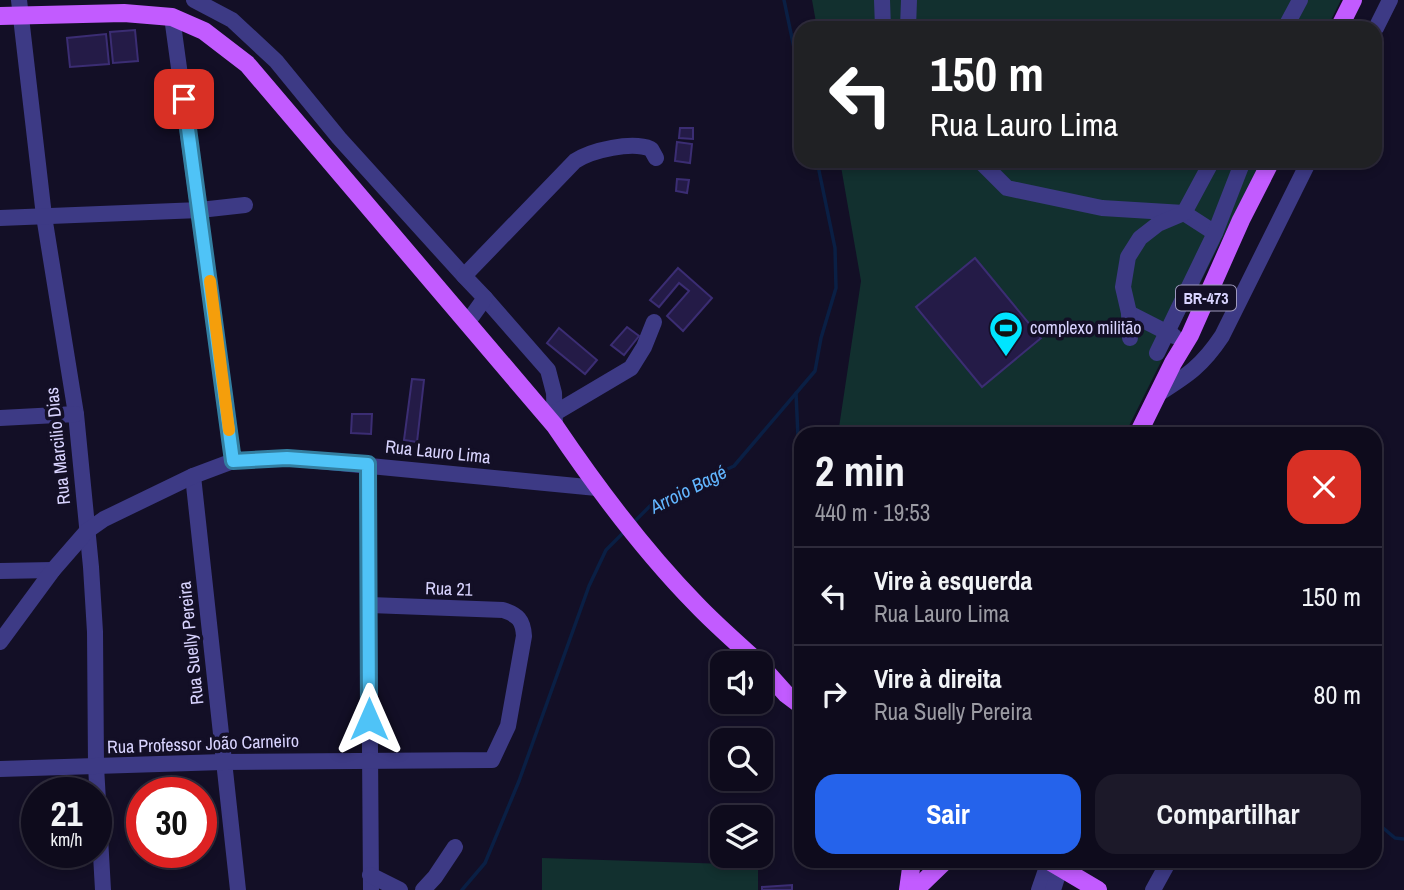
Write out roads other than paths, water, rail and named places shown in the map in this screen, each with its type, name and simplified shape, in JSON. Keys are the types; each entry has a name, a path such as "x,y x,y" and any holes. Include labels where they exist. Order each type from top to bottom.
{"main road":[{"path":"1342,21 1353,0"},
{"path":"0,16 20,8 172,17 204,31 247,64 467,323 555,420 601,493 654,556 695,603 746,651"},
{"name":"BR-473","path":"1142,427 1188,338 1267,168"},
{"path":"773,673 794,686"},
{"path":"773,679 794,700"},
{"path":"907,890 909,868"},
{"path":"915,890 930,868"},
{"path":"915,890 938,868"},
{"path":"1061,868 1098,890"}],"street":[{"path":"194,0 232,20 276,61 377,180 548,370 554,393 555,420"},
{"path":"882,0 883,21"},
{"path":"908,21 909,0"},
{"path":"1289,21 1300,0"},
{"path":"1380,21 1390,0"},
{"name":"Rua Marcilio Dias","path":"20,8 44,216 76,414 95,632 96,766 103,890"},
{"path":"172,17 233,461"},
{"path":"299,124 317,110"},
{"path":"464,276 575,161 586,153 634,145 651,149 656,158"},
{"path":"987,168 1007,188 1102,208 1184,213 1215,233"},
{"path":"1130,338 1129,313 1122,287 1128,257 1140,238 1158,224 1184,213 1208,168"},
{"path":"1157,354 1215,233 1240,168"},
{"path":"1158,394 1193,373 1215,346 1305,168"},
{"path":"356,192 377,180"},
{"path":"0,218 200,210 245,205"},
{"path":"412,258 432,242"},
{"path":"467,323 485,298"},
{"path":"1129,313 1167,332 1215,346"},
{"path":"555,420 631,368 654,322"},
{"path":"0,418 76,414"},
{"name":"Rua Lauro Lima","path":"0,642 53,570 86,531 104,519 193,476 233,461 287,458 368,464 601,493"},
{"path":"368,464 368,759 372,885 400,890"},
{"name":"Rua Suelly Pereira","path":"193,476 238,890"},
{"path":"0,571 53,570"},
{"name":"Rua 21","path":"370,605 503,610 516,614 523,623 524,636 508,726 492,760"},
{"name":"Rua Professor João Carneiro","path":"0,769 368,759 492,760"},
{"path":"423,890 455,847"},
{"path":"1039,890 1050,868"},
{"path":"1053,868 1053,890"},
{"path":"1153,890 1165,868"}],"waterway":[{"name":"Arroio Bagé","path":"784,0 794,48"},
{"name":"Arroio Bagé","path":"632,524 652,504 734,466 815,371 821,338 836,288 835,248 818,168"},
{"path":"796,393 798,427"},
{"name":"Arroio Bagé","path":"462,890 485,863 519,781 589,586 606,550 624,532"},
{"path":"1382,827 1395,838 1404,839"}],"place":[{"name":"complexo militão","path":"1006,358"}]}
